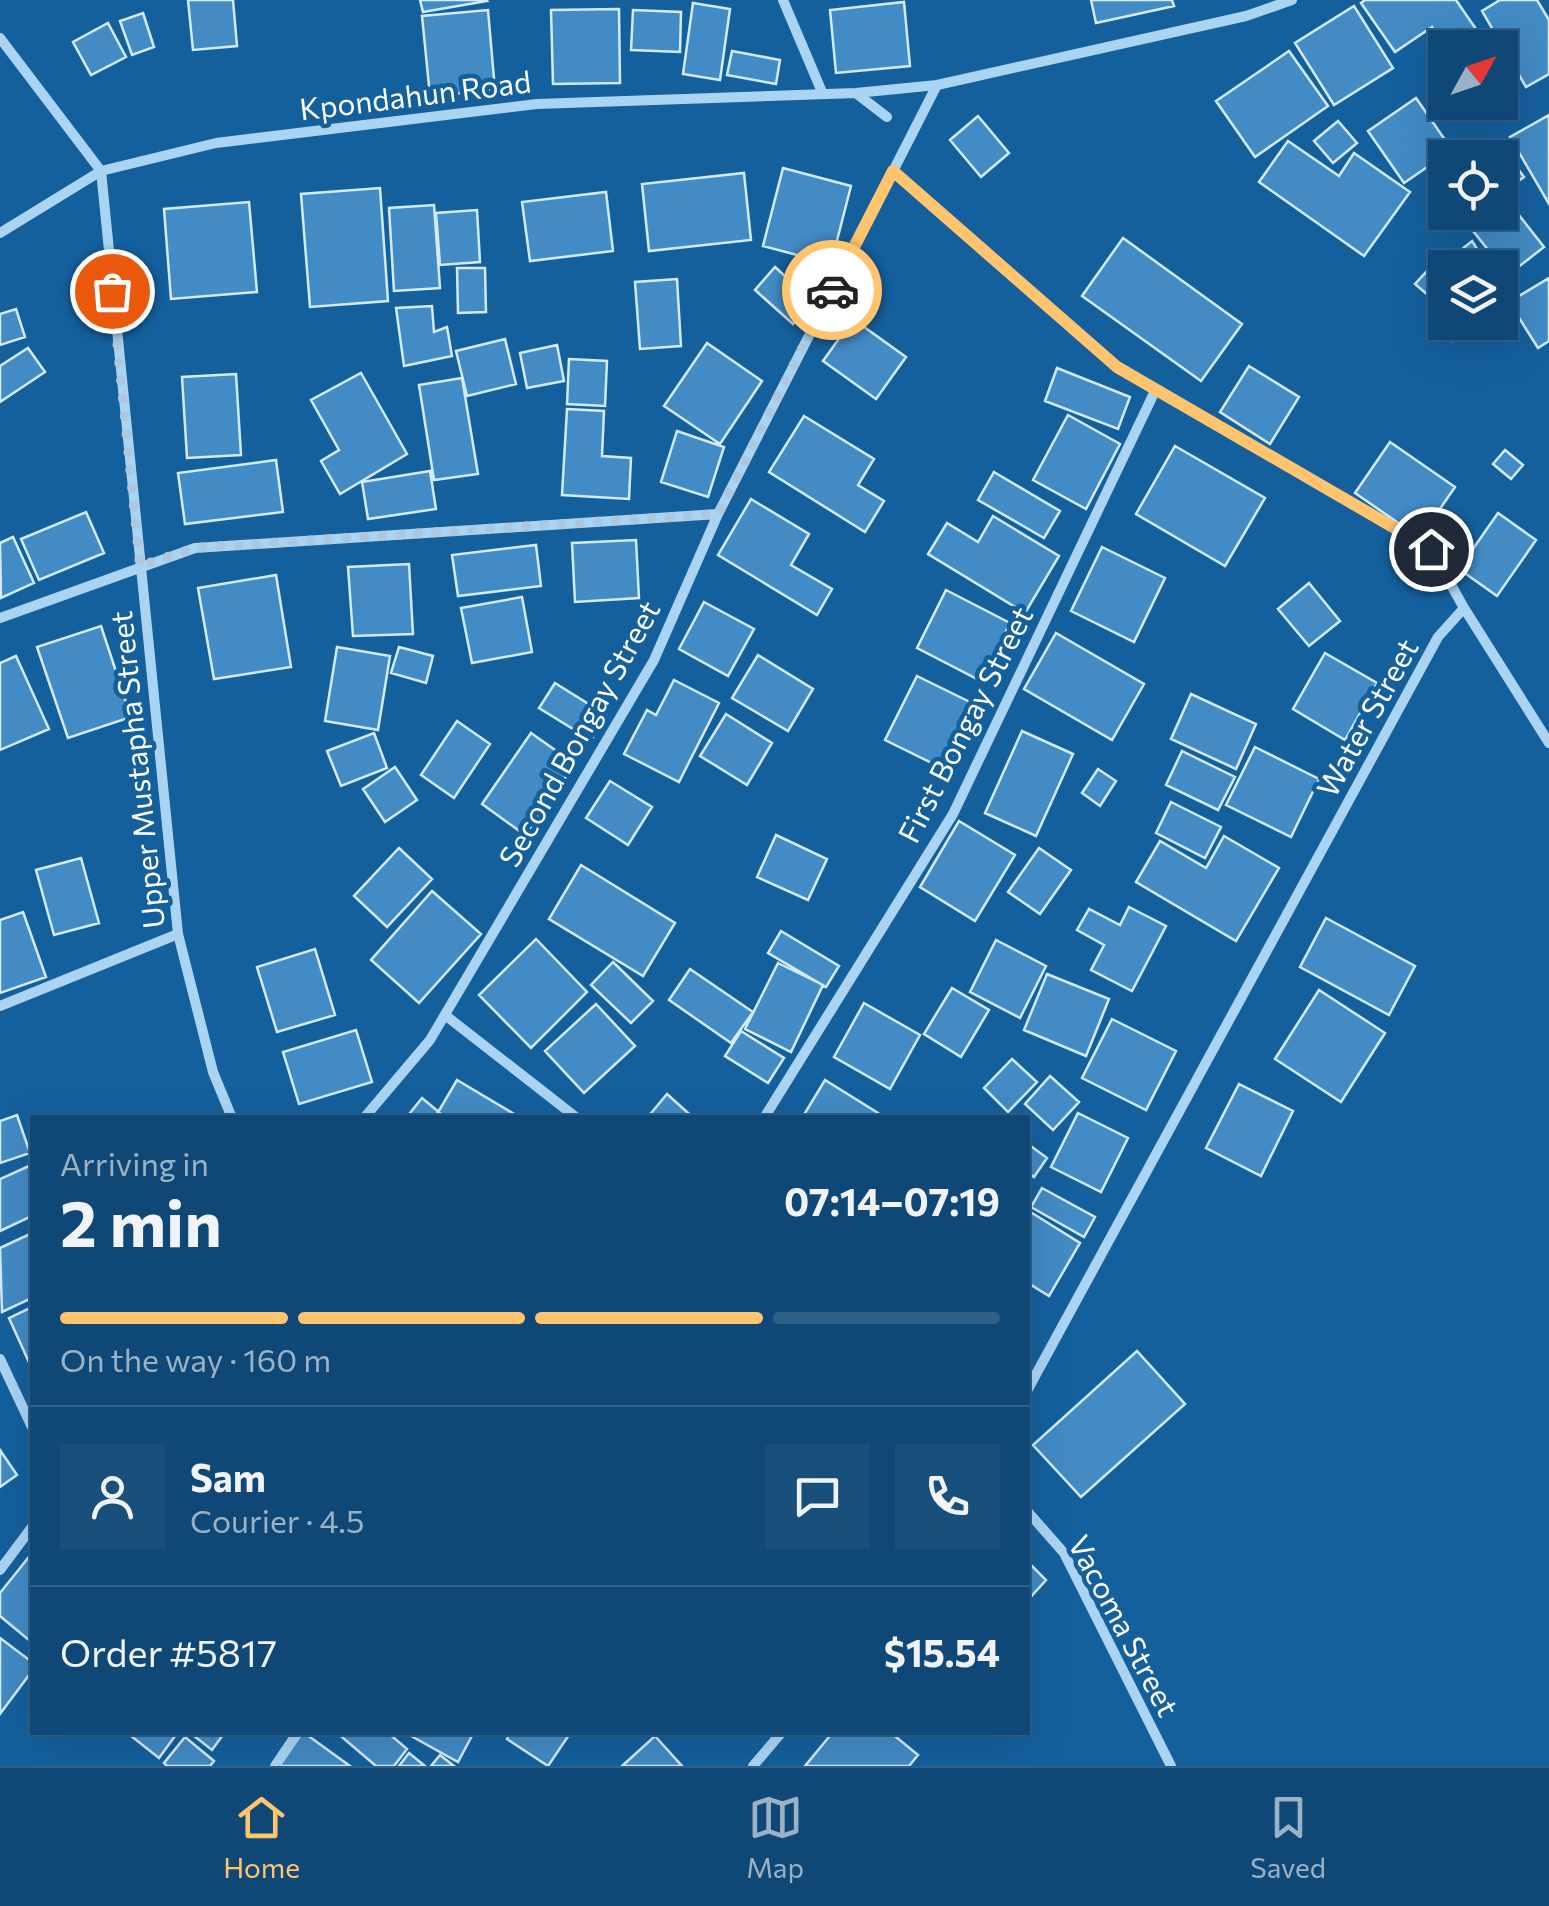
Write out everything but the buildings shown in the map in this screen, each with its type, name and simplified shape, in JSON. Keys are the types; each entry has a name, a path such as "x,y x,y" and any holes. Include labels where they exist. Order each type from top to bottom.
{"street":[{"path":"782,0 822,92"},
{"path":"937,85 1246,16 1292,0"},
{"path":"0,38 101,171"},
{"name":"Kpondahun Road","path":"0,233 101,171 216,143 538,104 856,93 937,85"},
{"name":"Second Bongay Street","path":"367,1115 430,1040 654,660 718,514 937,85"},
{"path":"856,93 887,117"},
{"name":"Upper Mustapha Street","path":"101,171 178,934 213,1072 231,1115"},
{"path":"893,171 1117,367 1431,549 1549,743"},
{"name":"First Bongay Street","path":"766,1115 953,814 1155,392"},
{"path":"0,618 195,548 718,514"},
{"name":"Water Street","path":"1030,1385 1438,637 1464,608"},
{"path":"0,1006 178,934"},
{"path":"445,1015 573,1115"},
{"path":"0,1359 30,1424"},
{"name":"Vacoma Street","path":"1030,1514 1064,1553 1171,1766"},
{"path":"0,1570 30,1531"},
{"path":"275,1766 296,1735"},
{"path":"753,1766 779,1735"}],"way so far":[{"path":"112,291 140,566 195,548 718,514 832,290"}],"route":[{"path":"832,290 893,171 1117,367 1431,549"}]}
